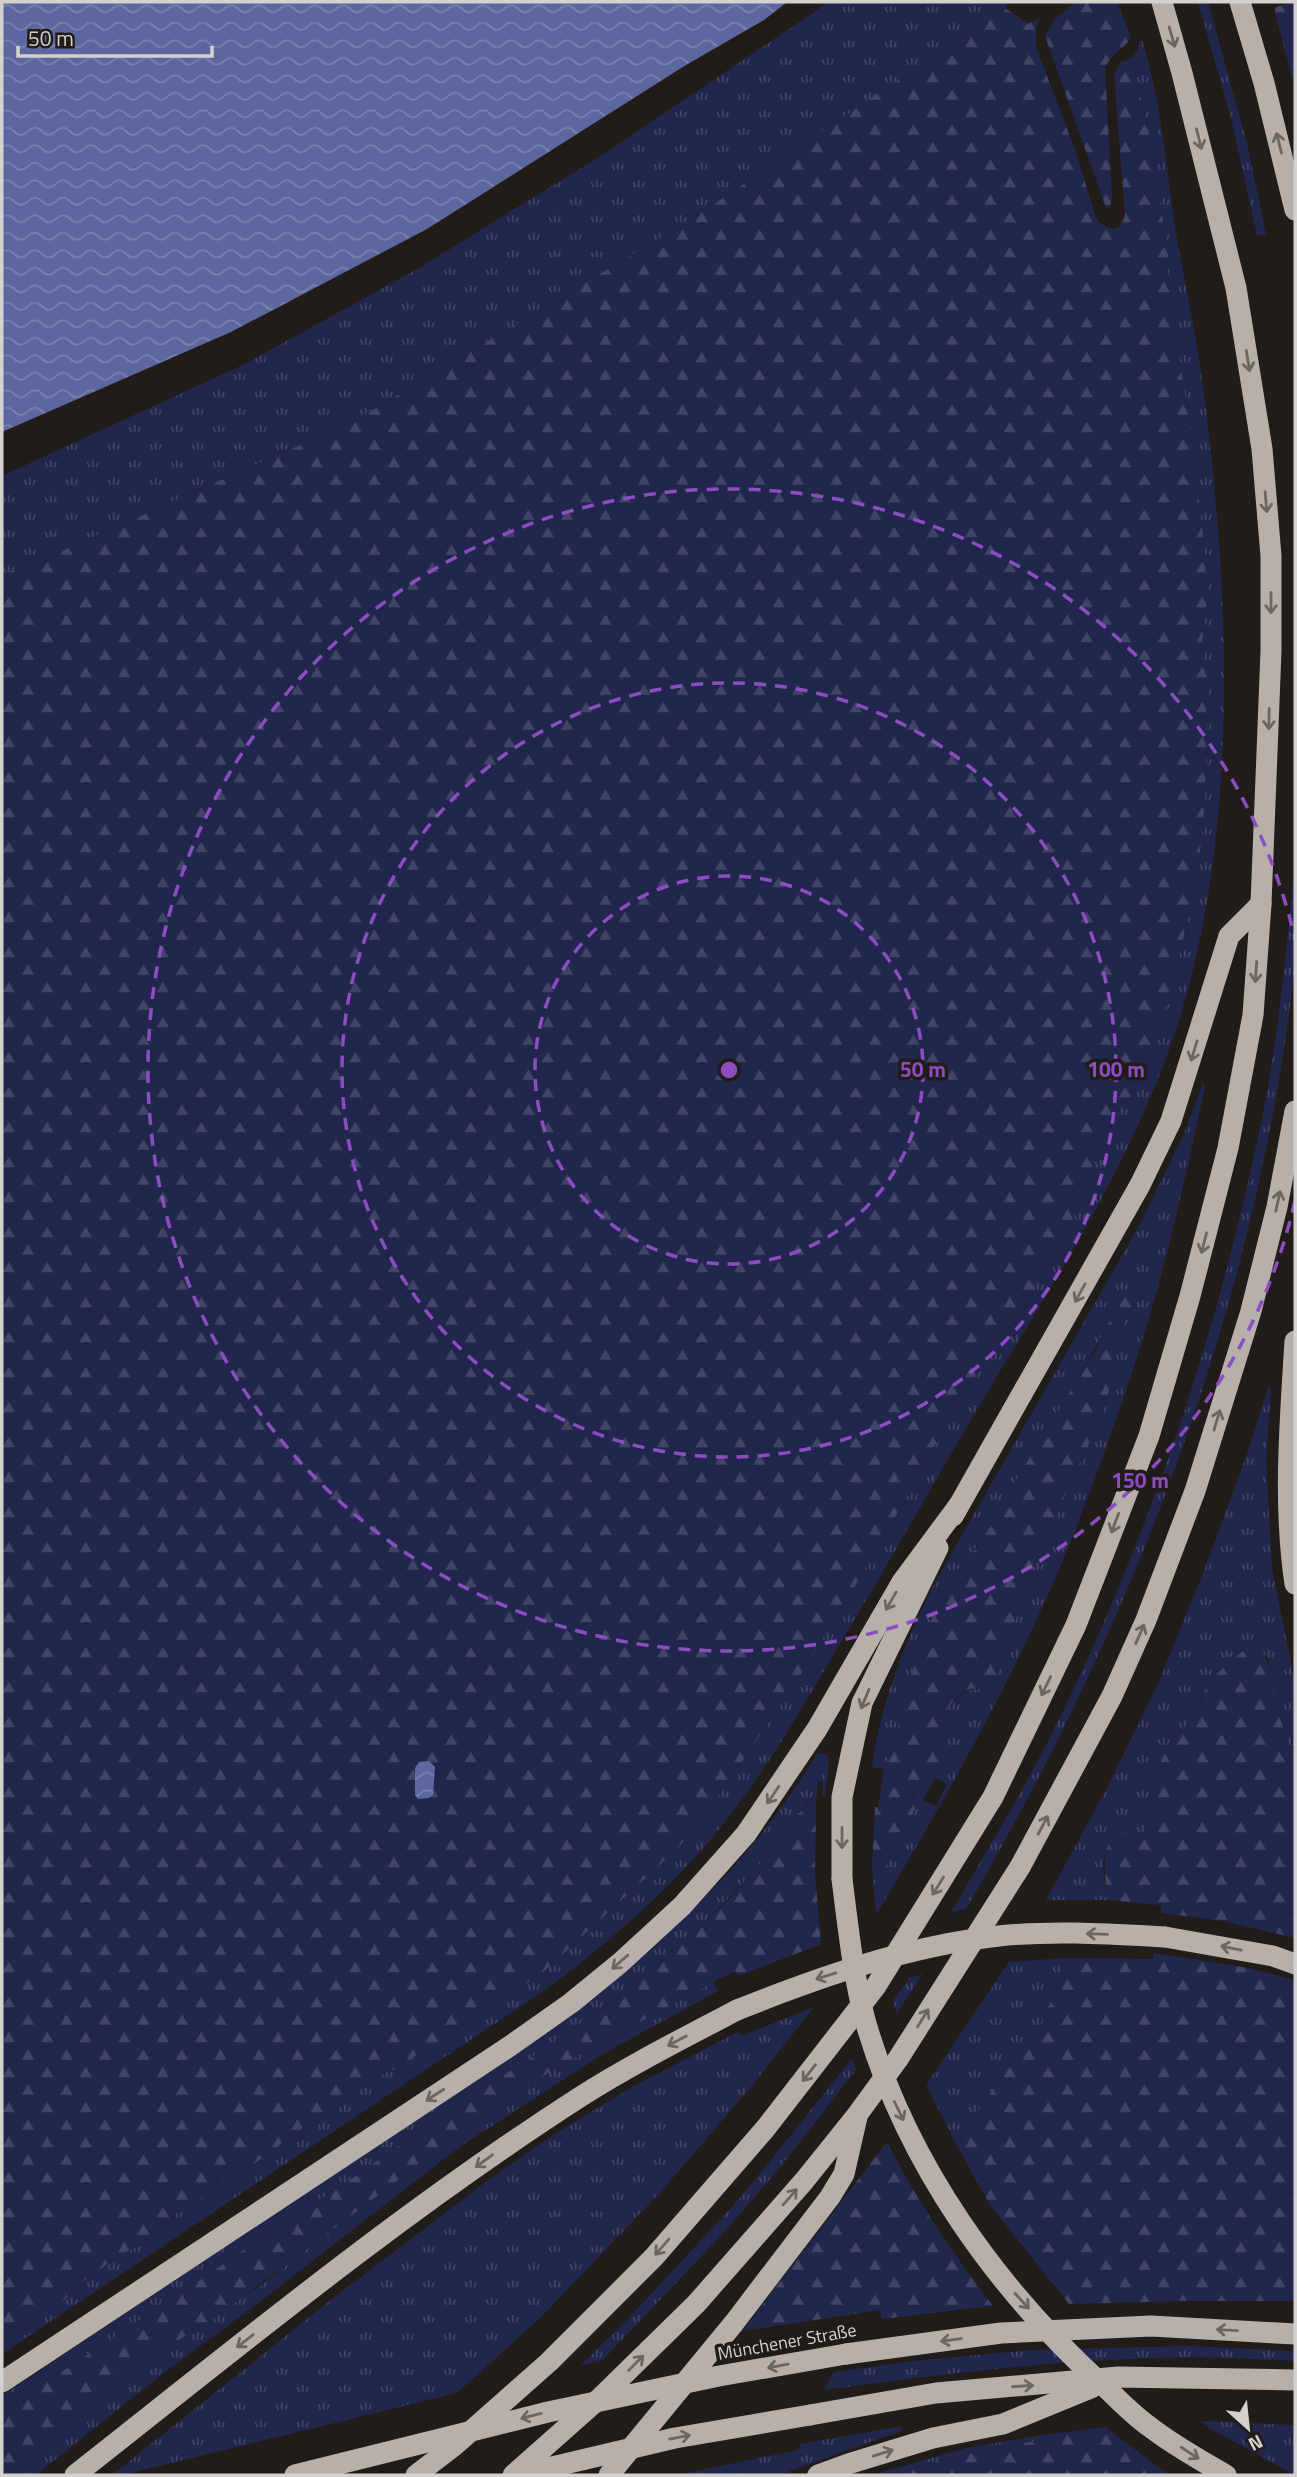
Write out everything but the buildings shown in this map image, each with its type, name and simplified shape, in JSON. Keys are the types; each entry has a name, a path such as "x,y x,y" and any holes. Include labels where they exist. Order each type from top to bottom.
{"highway":[{"path":"416,2475 454,2446 558,2352 654,2257 765,2129 876,1986 993,1797 1076,1625 1149,1436 1190,1296 1228,1148 1253,1015 1261,904 1271,651 1271,556 1262,449 1236,288 1162,2"},
{"path":"1240,2 1264,83 1295,210"},
{"path":"1226,2475 1149,2427 1079,2364 1014,2293 959,2220 918,2151 889,2091 865,2019 842,1879 842,1797 862,1703 959,1505 1140,1185 1171,1121 1229,936 1261,904"},
{"path":"515,2475 601,2397 696,2304 804,2181 898,2059 1020,1867 1112,1696 1146,1620 1195,1490 1251,1311 1277,1207 1295,1111"},
{"path":"1295,1341 1288,1479 1290,1546 1295,1584"},
{"path":"2,2382 510,2046 571,2003 620,1963 682,1906 747,1833 817,1729 902,1582 959,1505"},
{"path":"75,2475 299,2299 492,2155 651,2055 737,2010 811,1981 904,1952 1001,1936 1087,1933 1165,1937 1273,1956 1295,1964"},
{"path":"609,2475 757,2294 830,2197 844,2174 857,2115"},
{"name":"Münchener Straße","path":"295,2475 548,2412 719,2376 846,2354 1001,2333 1056,2330 1151,2326 1295,2334"},
{"path":"515,2475 676,2438 936,2393 1118,2377 1295,2380"},
{"path":"818,2475 848,2463 933,2438 1003,2424 1118,2377"}],"green space":[{"path":"829,2 1009,2 1005,8 694,218 356,420 26,567 2,573 2,476 245,364 419,268 599,157"},
{"path":"1076,2 1117,2 1131,38 1105,69 1112,199 1110,207 1106,208 1045,36 1055,19"},
{"path":"1198,2 1208,2 1247,143 1266,234 1257,236 1231,118"},
{"path":"1290,2 1295,5 1295,90 1274,8"},
{"path":"1005,8 1028,24 1040,17 1036,28 1036,47 1076,152 1095,215 1100,223 1112,229 1119,227 1125,216 1114,74 1121,62 1130,59 1133,63 1150,137 1168,255 1168,275 1195,471 1207,589 1202,645 1207,678 1205,801 1198,872 1181,949 1152,1049 1136,1092 1123,1105 1107,1130 1069,1229 1050,1261 1039,1268 1026,1307 1002,1325 878,1548 795,1684 705,1816 677,1849 541,1974 395,2069 368,2082 340,2107 323,2113 254,2164 214,2186 196,2204 178,2212 172,2218 172,2227 165,2234 121,2254 81,2283 56,2308 2,2339 2,573 26,567 356,420 693,218"},
{"path":"1142,40 1159,112 1176,233 1201,372 1211,453 1219,536 1224,708 1220,794 1211,879 1195,961 1173,1039 1157,1082 1118,1166 1075,1247 792,1724 743,1798 688,1865 629,1922 545,1990 2,2354 2,2339 56,2308 81,2283 121,2254 165,2234 177,2212 196,2204 214,2186 254,2164 323,2113 340,2107 368,2082 395,2069 541,1974 677,1849 705,1816 878,1548 1002,1325 1026,1307 1033,1293 1033,1280 1039,1268 1050,1261 1069,1229 1107,1130 1123,1105 1136,1092 1152,1049 1181,949 1198,872 1205,801 1207,678 1202,645 1207,589 1204,550 1168,275 1168,255 1150,137 1130,59 1138,51"},
{"path":"1295,857 1295,964 1277,1089 1252,1212 1220,1334 1180,1454 1135,1571 1084,1687 1027,1799 966,1909 951,1912 1025,1784 1066,1705 1130,1559 1185,1410 1230,1258 1265,1103 1283,980"},
{"path":"1203,1083 1205,1086 1189,1162 1158,1287 1120,1409 1076,1528 1033,1628 984,1726 876,1915 872,1867 878,1870 926,1771 945,1758 940,1749 940,1727 951,1705 968,1691 978,1689 1003,1662 1038,1555 1051,1532 1069,1484 1099,1420 1111,1385 1126,1316 1131,1307 1115,1309 1081,1374 995,1521 981,1542 964,1558 928,1627 904,1696 895,1742 884,1769 872,1767 881,1719 904,1650 934,1584 1139,1226 1183,1136","holes":["935,1778 947,1784 936,1807 923,1800"]},
{"path":"1126,1292 1131,1295 1133,1303 1126,1316 1111,1385 1085,1453 1069,1484 1051,1532 1038,1555 1003,1662 987,1691 973,1689 963,1693 948,1708 939,1740 946,1758 926,1771 912,1798 915,1808 900,1844 890,1861 878,1870 872,1867 875,1807 878,1807 884,1769 895,1742 904,1696 928,1627 964,1557 975,1550 993,1523 1016,1480 1095,1351 1115,1309 1115,1299"},
{"path":"1269,1385 1271,1390 1266,1461 1272,1568 1295,1683 1295,1762 1277,1710 1272,1671 1267,1656 1244,1649 1209,1686 1190,1723 1177,1731 1170,1741 1151,1790 1157,1811 1141,1835 1123,1832 1107,1849 1104,1874 1109,1900 1046,1900 1107,1788 1158,1684 1205,1568"},
{"path":"1254,1646 1261,1648 1272,1671 1277,1710 1295,1762 1295,1938 1223,1921 1161,1913 1161,1905 1109,1900 1106,1883 1105,1860 1110,1841 1125,1832 1141,1835 1157,1811 1151,1796 1152,1789 1174,1735 1187,1726 1204,1692 1220,1672 1241,1653"},
{"path":"817,1754 827,1755 829,1760 825,1796 822,1795 823,1781 818,1781 816,1802 808,1803 755,1871 645,1979 479,2091 468,2102 426,2127 334,2191 296,2213 205,2277 2,2411 2,2396 575,2013 644,1955 708,1894 766,1828"},
{"path":"812,1801 816,1802 815,1872 821,1944 738,1976 735,1971 552,2070 470,2126 222,2313 174,2343 128,2362 84,2412 6,2475 2,2475 2,2411 205,2277 296,2213 334,2191 467,2102 479,2091 645,1979 727,1901 755,1871 794,1818"},
{"path":"1154,1953 1249,1968 1295,1980 1295,2301 1069,2304 990,2205 956,2144 1019,2050 1040,2030 1048,2007 1058,1994 1064,1958 1153,1959"},
{"path":"1064,1958 1058,1994 1048,2007 1040,2030 1019,2050 956,2144 926,2085 1009,1962"},
{"path":"923,1974 897,2013 893,2001 909,1978"},
{"path":"713,1982 718,1991 603,2054 458,2148 161,2375 36,2475 6,2475 84,2412 128,2362 174,2343 260,2286 371,2198 552,2070"},
{"path":"814,2007 750,2088 658,2195 539,2319 457,2393 122,2475 112,2475 332,2299 491,2178 550,2137 632,2087 738,2032 741,2036"},
{"path":"852,2059 856,2070 781,2166 728,2228 602,2361 581,2365 629,2318 740,2198"},
{"path":"887,2142 936,2227 993,2306 882,2319 880,2310 742,2331"},
{"path":"1188,2346 1295,2351 1295,2361 1192,2357 1074,2362 824,2390 834,2372 923,2360 1031,2350"},
{"path":"1200,2421 1295,2425 1295,2475 1211,2429"},
{"path":"901,2427 901,2431 779,2475 676,2475 799,2450 800,2444"},
{"path":"1105,2427 1169,2475 888,2475 961,2455 1035,2441 1036,2436"},
{"path":"1036,2436 1035,2441 961,2455 888,2475 872,2475 966,2448"}],"water":[{"path":"2,2 787,2 764,20 686,65 427,229 231,332 2,432"},
{"path":"429,1761 435,1767 433,1795 418,1799 415,1795 415,1768 419,1762"}]}
